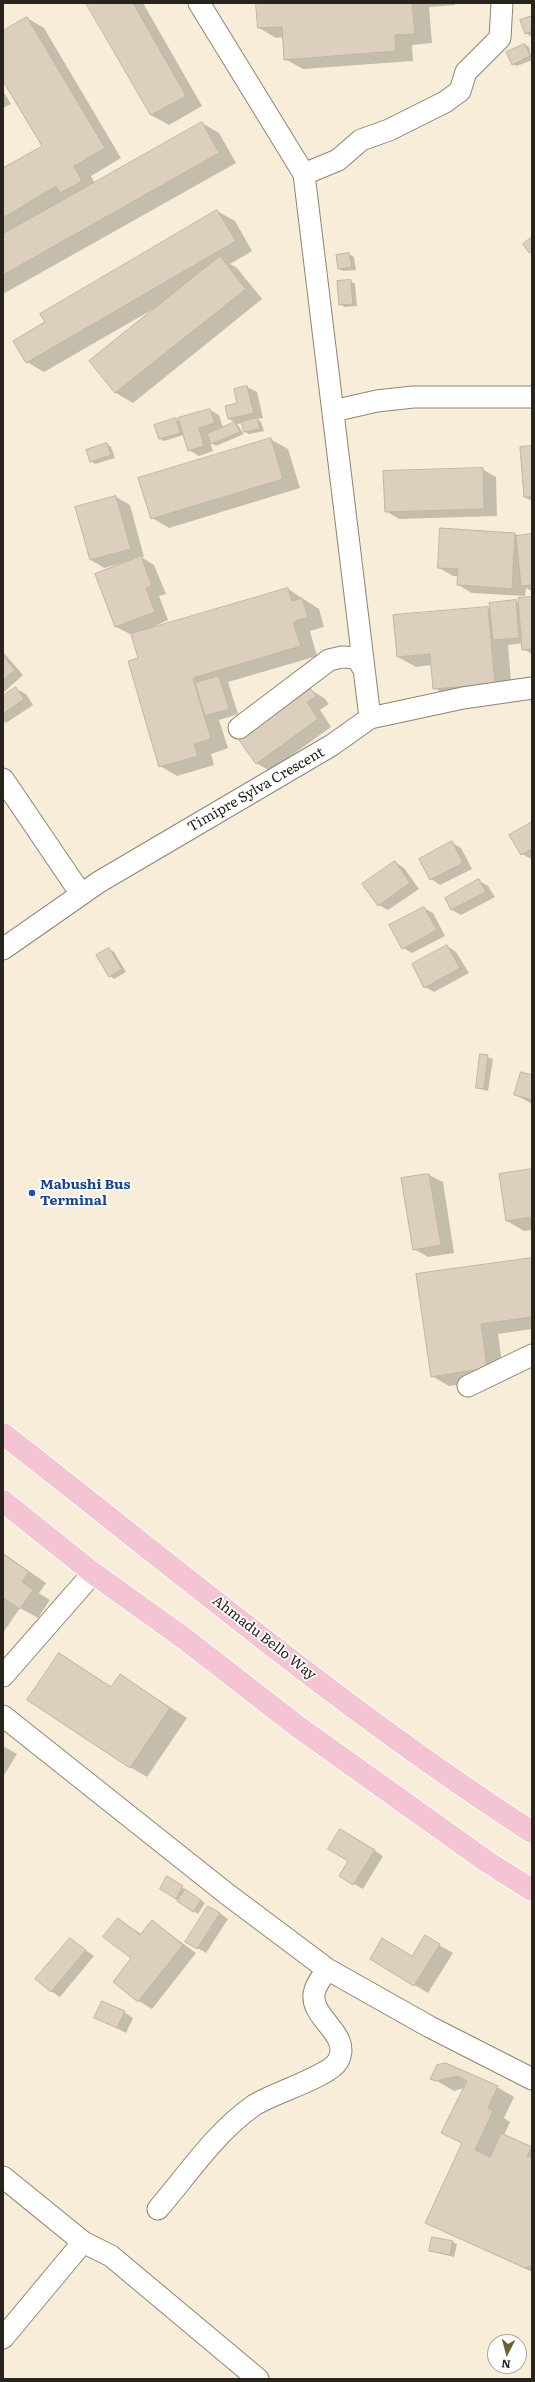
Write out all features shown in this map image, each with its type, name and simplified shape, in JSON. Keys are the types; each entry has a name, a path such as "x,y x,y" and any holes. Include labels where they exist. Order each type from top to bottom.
{"main road":[{"name":"Ahmadu Bello Way","path":"3,1434 280,1652 383,1729 532,1832"},
{"path":"3,1501 93,1573 185,1639 297,1726 486,1861 532,1890"}],"street":[{"path":"199,3 304,174 370,718"},
{"path":"304,174 338,160 361,140 389,130 420,115 445,102 460,90 466,72 500,38 502,3"},
{"path":"333,411 377,401 413,397 532,397"},
{"path":"239,728 329,660 342,657 357,658 364,670"},
{"name":"Timipre Sylva Crescent","path":"3,949 80,894 332,745 370,718 463,698 532,688"},
{"path":"3,779 80,894"},
{"path":"468,1386 532,1355"},
{"path":"3,1676 93,1573"},
{"path":"3,1716 227,1894 327,1969 430,2027 532,2079"},
{"path":"158,2209 228,2127 254,2106 307,2080 337,2062 342,2052 340,2039 321,2015 314,1997 315,1990 327,1969"},
{"path":"3,2177 83,2242 111,2256 258,2379"},
{"path":"3,2338 83,2242"}],"building":[{"path":"86,3 133,3 186,96 151,115"},
{"path":"256,3 412,3 415,34 395,35 396,51 284,60 282,27 258,28"},
{"path":"532,16 532,31 525,34 520,20"},
{"path":"27,17 105,148 74,166 82,181 60,193 56,186 3,218 3,168 42,146 3,81 3,31"},
{"path":"525,44 530,56 512,65 506,52"},
{"path":"202,122 219,153 3,275 3,234"},
{"path":"217,210 236,241 26,363 13,341 45,322 40,314"},
{"path":"532,237 532,251 529,253 523,244"},
{"path":"349,253 352,267 338,269 336,255"},
{"path":"220,256 246,289 115,393 89,361"},
{"path":"351,280 353,304 339,305 337,281"},
{"path":"247,386 254,413 228,419 225,406 237,403 234,389"},
{"path":"210,409 215,423 199,428 204,446 188,451 178,418"},
{"path":"176,418 180,433 159,439 154,425"},
{"path":"257,418 260,429 244,432 241,422"},
{"path":"235,422 240,432 211,444 207,434"},
{"path":"271,438 283,479 151,519 138,478"},
{"path":"107,443 111,455 90,462 86,450"},
{"path":"532,446 532,497 524,497 520,447"},
{"path":"483,468 484,509 385,512 383,471"},
{"path":"116,496 131,549 90,560 75,507"},
{"path":"440,528 515,533 512,589 457,585 458,569 438,568"},
{"path":"532,534 532,585 521,586 516,536"},
{"path":"141,556 152,586 146,588 155,612 115,627 95,574"},
{"path":"288,588 292,601 302,598 308,617 293,622 301,646 193,678 211,739 194,744 198,756 159,767 128,661 138,658 131,634"},
{"path":"532,597 532,649 522,650 518,598"},
{"path":"516,600 519,638 493,640 489,603"},
{"path":"488,607 495,684 433,689 430,654 397,657 393,615"},
{"path":"3,656 15,670 3,680"},
{"path":"219,676 229,709 205,716 195,683"},
{"path":"16,687 24,699 3,714 3,696"},
{"path":"311,689 316,696 307,702 318,719 256,764 239,740"},
{"path":"532,822 532,849 521,855 509,835"},
{"path":"452,841 463,863 430,880 419,859"},
{"path":"395,861 410,883 378,906 362,884"},
{"path":"479,879 486,892 451,910 445,898"},
{"path":"424,907 437,930 402,949 389,925"},
{"path":"447,945 460,968 424,988 412,964"},
{"path":"109,948 122,969 109,977 96,955"},
{"path":"480,1054 488,1055 484,1089 476,1088"},
{"path":"521,1072 532,1075 532,1100 514,1095"},
{"path":"532,1169 532,1217 506,1221 499,1174"},
{"path":"429,1174 441,1245 413,1250 401,1178"},
{"path":"532,1258 532,1317 481,1324 487,1368 431,1377 416,1274"},
{"path":"3,1554 29,1572 22,1582 33,1590 20,1609 3,1598"},
{"path":"59,1653 111,1687 120,1674 170,1708 130,1768 27,1700"},
{"path":"340,1829 375,1850 353,1885 339,1876 348,1861 328,1849"},
{"path":"167,1876 183,1886 176,1899 160,1889"},
{"path":"185,1889 201,1900 193,1912 177,1901"},
{"path":"208,1906 220,1913 197,1949 185,1942"},
{"path":"118,1918 140,1935 152,1920 183,1945 138,2002 113,1982 131,1958 103,1937"},
{"path":"425,1935 440,1944 414,1986 370,1959 382,1938 412,1956"},
{"path":"70,1938 86,1950 51,1992 35,1979"},
{"path":"102,2001 125,2011 117,2028 94,2018"},
{"path":"446,2063 498,2086 488,2108 493,2111 475,2150 490,2157 501,2133 532,2147 527,2156 532,2158 532,2266 525,2268 425,2223 462,2143 441,2133 467,2081 457,2076 436,2081 430,2079 437,2065"},
{"path":"432,2237 453,2241 450,2255 429,2251"}],"place":[{"name":"Mabushi Bus Terminal","path":"32,1193"}]}
